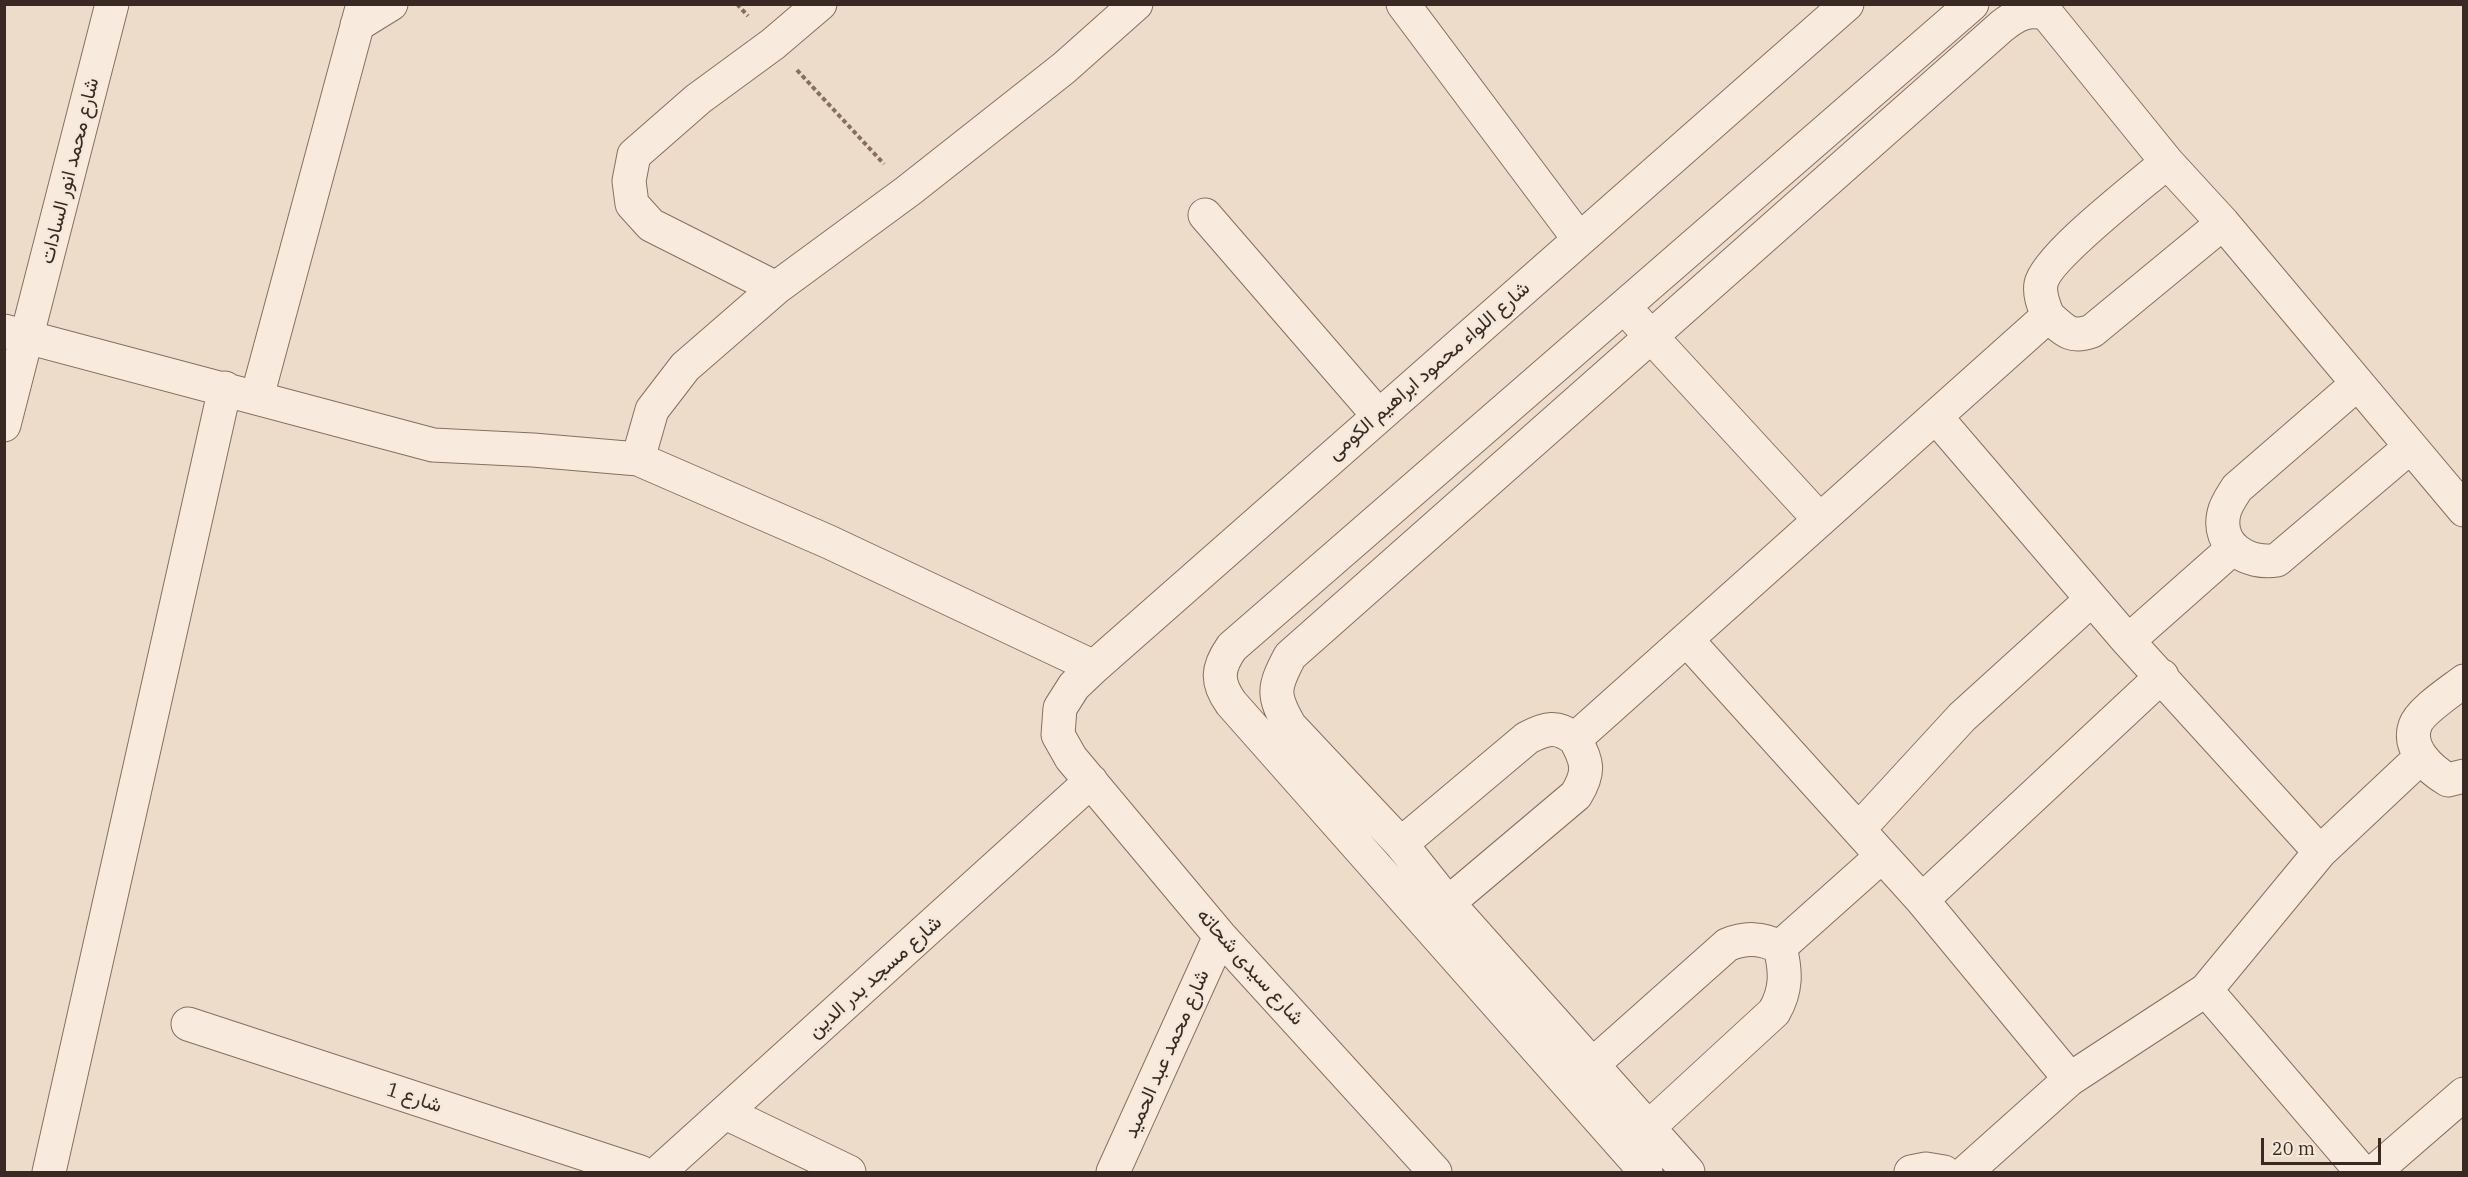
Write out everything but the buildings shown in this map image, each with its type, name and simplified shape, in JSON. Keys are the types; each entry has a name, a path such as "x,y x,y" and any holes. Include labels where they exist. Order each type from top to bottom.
{"street":[{"name":"شارع محمد انور السادات","path":"4,425 16,334 112,4"},
{"path":"257,397 360,15 391,4"},
{"path":"776,288 651,225 632,204 629,181 634,155 699,99 773,44 820,4"},
{"path":"638,459 652,410 685,367 776,288 908,191 1064,68 1136,4"},
{"path":"1403,4 1579,239"},
{"name":"شارع اللواء محمود ابراهيم الكومى","path":"1081,770 1058,735 1060,708 1074,686 1847,4"},
{"path":"1646,1173 1231,703 1222,691 1220,675 1223,659 1232,646 1972,4"},
{"path":"1688,1173 1448,903 1401,844 1290,726 1278,705 1276,690 1279,676 1290,656 1481,490 1650,336 2001,26 2016,15 2025,12 2036,11 2047,14 2167,162 2223,223 2463,510"},
{"path":"2167,162 2066,250 2049,268 2041,284 2041,299 2048,316 2066,332 2079,336 2092,331 2223,223"},
{"path":"1205,215 1378,416"},
{"path":"1624,307 1820,520"},
{"path":"1575,739 2048,316"},
{"path":"16,334 433,445 533,450 638,459 829,542 1094,667"},
{"path":"2357,384 2237,488 2223,516 2224,529 2232,549 2248,558 2263,562 2277,560 2409,448"},
{"path":"49,1173 225,388"},
{"path":"1936,417 2128,641 2320,852"},
{"path":"2128,641 2232,549"},
{"path":"1859,829 1962,717 2092,599"},
{"path":"1687,640 1922,900 2070,1079"},
{"path":"1922,900 2162,676"},
{"path":"2463,681 2426,711 2415,725 2414,739 2421,757 2436,772 2448,780 2463,776"},
{"path":"1401,844 1527,738 1550,729 1563,730 1575,739 1584,754 1587,768 1584,781 1576,795 1448,903"},
{"path":"1966,1173 2070,1079 2206,990 2320,852 2421,757"},
{"name":"شارع سيدى شحاته","path":"1081,770 1220,936 1435,1173"},
{"name":"شارع مسجد بدر الدين","path":"659,1173 726,1113 1081,770"},
{"path":"1779,947 1882,856"},
{"name":"شارع محمد عبد الحميد","path":"1113,1173 1220,936"},
{"path":"1591,1066 1727,945 1751,939 1767,941 1779,947"},
{"path":"1648,1128 1774,1012 1783,998 1785,979 1779,947"},
{"path":"2206,990 2362,1173"},
{"name":"شارع 1","path":"188,1024 640,1173"},
{"path":"2374,1173 2463,1094"},
{"path":"726,1113 849,1173"},
{"path":"1911,1173 1926,1169 1944,1173"}],"path":[{"path":"737,4 908,191"}]}
